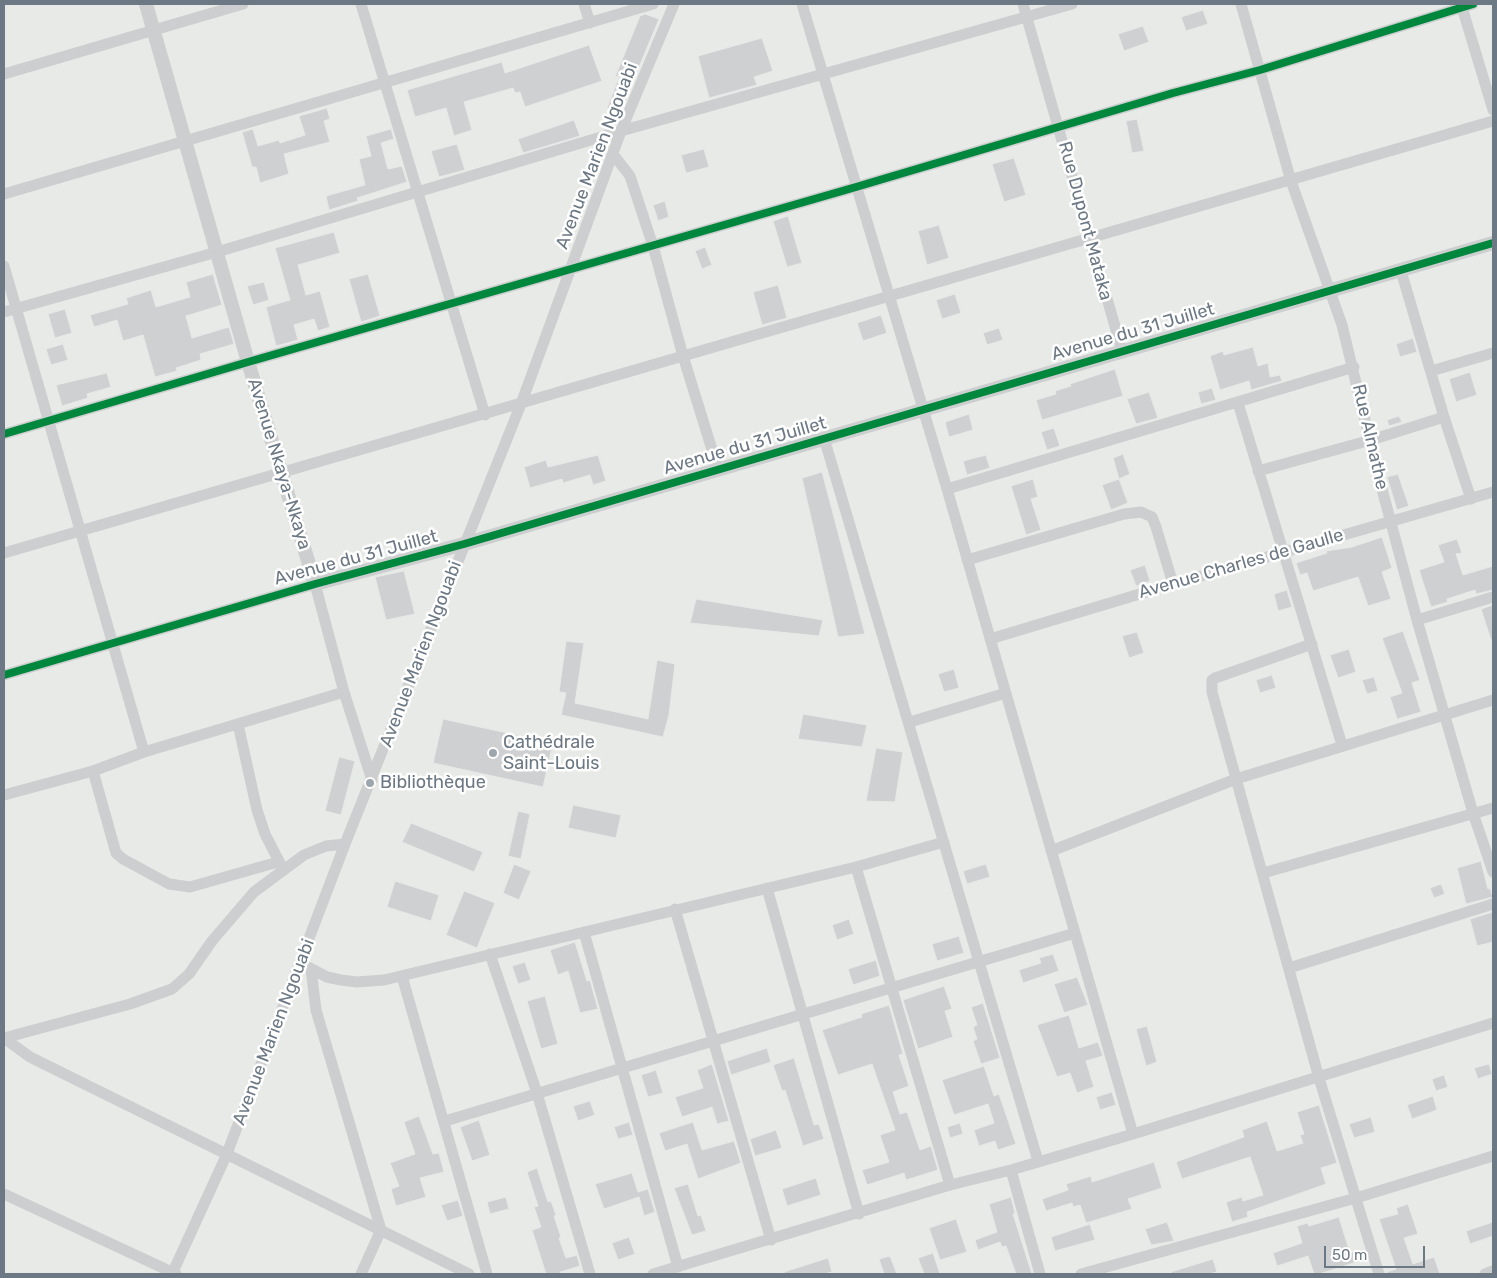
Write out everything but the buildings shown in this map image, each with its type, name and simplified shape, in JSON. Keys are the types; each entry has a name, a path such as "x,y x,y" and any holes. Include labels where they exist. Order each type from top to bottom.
{"street":[{"name":"Avenue Nkaya-Nkaya","path":"146,4 248,362 283,472 344,692 372,780"},
{"path":"4,74 243,4"},
{"path":"362,4 384,84 485,415"},
{"path":"584,4 590,23"},
{"path":"4,194 653,4"},
{"name":"Avenue Marien Ngouabi","path":"174,1274 226,1156 345,844 521,404 621,131 674,4"},
{"path":"802,4 947,489 1134,1134"},
{"name":"Rue Dupont Mataka","path":"1023,4 1059,126 1088,238 1122,351"},
{"path":"4,312 217,252 621,131 824,76 1072,4"},
{"name":"Rue Almathe","path":"1241,4 1291,181 1342,325 1354,367 1390,521 1417,620 1472,813 1493,872"},
{"path":"4,434 452,302 856,188 1059,126 1260,70 1465,5 1493,110"},
{"path":"4,553 1493,121"},
{"path":"613,154 630,176 653,246 683,356 718,470"},
{"name":"Avenue du 31 Juillet","path":"4,674 315,584 464,544 1493,243"},
{"path":"4,266 114,642 144,752"},
{"path":"1401,270 1470,499"},
{"path":"1431,371 1493,353"},
{"path":"947,489 1354,367"},
{"path":"1238,402 1342,745"},
{"path":"1258,471 1371,440 1444,417"},
{"path":"824,438 910,722 1038,1162"},
{"name":"Avenue Charles de Gaulle","path":"990,639 1493,492"},
{"path":"967,560 1124,514 1141,512 1152,517 1173,584"},
{"path":"1417,620 1493,597"},
{"path":"1312,644 1223,674 1212,680 1212,692 1319,1078 1379,1274"},
{"path":"4,795 92,771 144,752 344,692"},
{"path":"910,722 1006,693"},
{"path":"1051,851 1236,779 1493,700"},
{"path":"238,724 257,810 265,834 281,866"},
{"path":"92,771 116,853 123,859 170,884 182,887 281,866 326,846 345,844"},
{"path":"1263,873 1493,808"},
{"path":"300,963 327,977 357,982 402,976 856,867 944,842"},
{"path":"4,1038 148,999 172,989 190,974 212,941 254,892 281,866"},
{"path":"856,867 950,1185"},
{"path":"767,888 859,1214"},
{"path":"1289,968 1493,904"},
{"path":"675,909 771,1240"},
{"path":"584,932 678,1267"},
{"path":"445,1121 804,1016 1075,933"},
{"path":"490,954 538,1093 590,1274"},
{"path":"312,969 316,1010 381,1230 361,1274"},
{"path":"402,976 445,1121 487,1274"},
{"path":"653,1274 859,1214 950,1185 1011,1170 1134,1134 1493,1023"},
{"path":"4,1038 30,1057 226,1156 469,1274"},
{"path":"1081,1274 1356,1198 1493,1156"},
{"path":"1011,1170 1040,1274"},
{"path":"4,1194 174,1274"},
{"path":"1485,1274 1493,1271"}],"shaded area":[{"path":"4,4 1493,4 1493,1274 4,1274"}],"cycle path":[{"path":"4,434 1173,93 1260,70 1473,4"},
{"path":"4,675 315,584 464,544 1493,243"}],"place":[{"name":"Cathédrale Saint-Louis","path":"493,753"},
{"name":"Bibliothèque","path":"370,783"}]}
